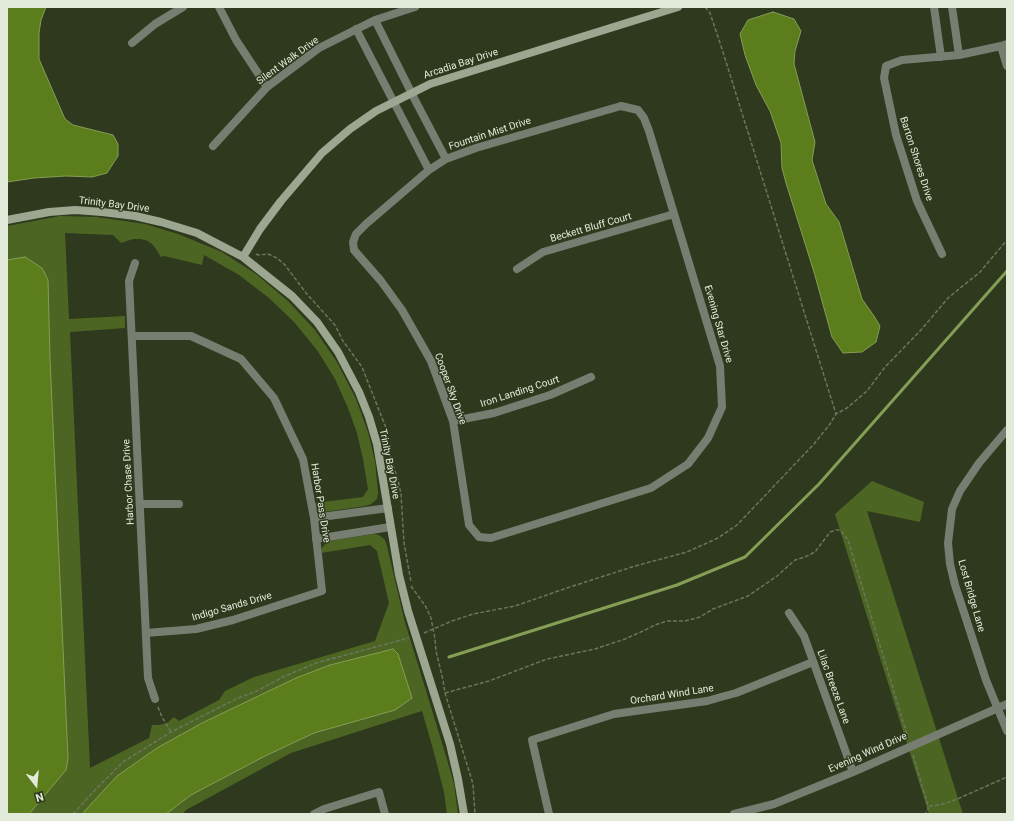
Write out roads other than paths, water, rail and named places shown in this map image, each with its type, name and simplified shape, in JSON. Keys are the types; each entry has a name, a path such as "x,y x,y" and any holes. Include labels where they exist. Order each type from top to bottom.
{"street":[{"path":"132,43 155,24 183,7"},
{"path":"219,7 236,40 267,86"},
{"name":"Silent Walk Drive","path":"213,146 267,86 319,48 375,20 415,7"},
{"name":"Arcadia Bay Drive","path":"243,257 281,201 322,153 350,129 376,111 430,84 678,7"},
{"path":"934,7 941,57 959,55 1004,45 1007,66"},
{"path":"952,7 959,55"},
{"path":"375,20 446,159"},
{"path":"356,29 429,170"},
{"name":"Barton Shores Drive","path":"941,57 902,60 886,66 884,78 896,135 917,201 942,254"},
{"name":"Fountain Mist Drive","path":"353,242 356,234 366,224 429,170 446,159 476,148 620,106 638,110"},
{"name":"Evening Star Drive","path":"479,537 491,538 651,488 688,464 708,438 722,407 720,366 649,131 644,118 638,110"},
{"name":"Trinity Bay Drive","path":"7,220 49,212 75,210 135,216 161,222 196,233 243,257 292,296 317,322 338,352 359,392 369,417 377,444 399,575 408,611 450,744 464,814"},
{"name":"Beckett Bluff Court","path":"517,269 543,252 674,214"},
{"name":"Cooper Sky Drive","path":"353,242 354,250 381,281 402,310 431,361 453,422 469,525 479,537"},
{"name":"Harbor Chase Drive","path":"136,263 129,281 148,678 155,699"},
{"name":"Harbor Pass Drive","path":"132,336 191,336 241,359 274,398 303,459 314,518 322,591"},
{"name":"Iron Landing Court","path":"453,422 494,413 550,395 591,377"},
{"name":"Lost Bridge Lane","path":"1007,430 979,463 960,491 952,509 948,543 950,564 955,585 986,680 1007,731"},
{"path":"140,504 179,504"},
{"path":"314,518 388,508"},
{"path":"316,539 390,527"},
{"name":"Indigo Sands Drive","path":"146,632 196,629 233,620 322,591"},
{"name":"Lilac Breeze Lane","path":"789,613 804,636 853,772"},
{"name":"Orchard Wind Lane","path":"549,814 532,740 614,714 707,701 736,693 814,662"},
{"name":"Evening Wind Drive","path":"734,814 774,804 853,772 1007,704"},
{"path":"314,814 324,809 379,792 385,814"}],"waterway":[{"path":"449,657 677,585 745,557 819,484 1007,271"}]}
